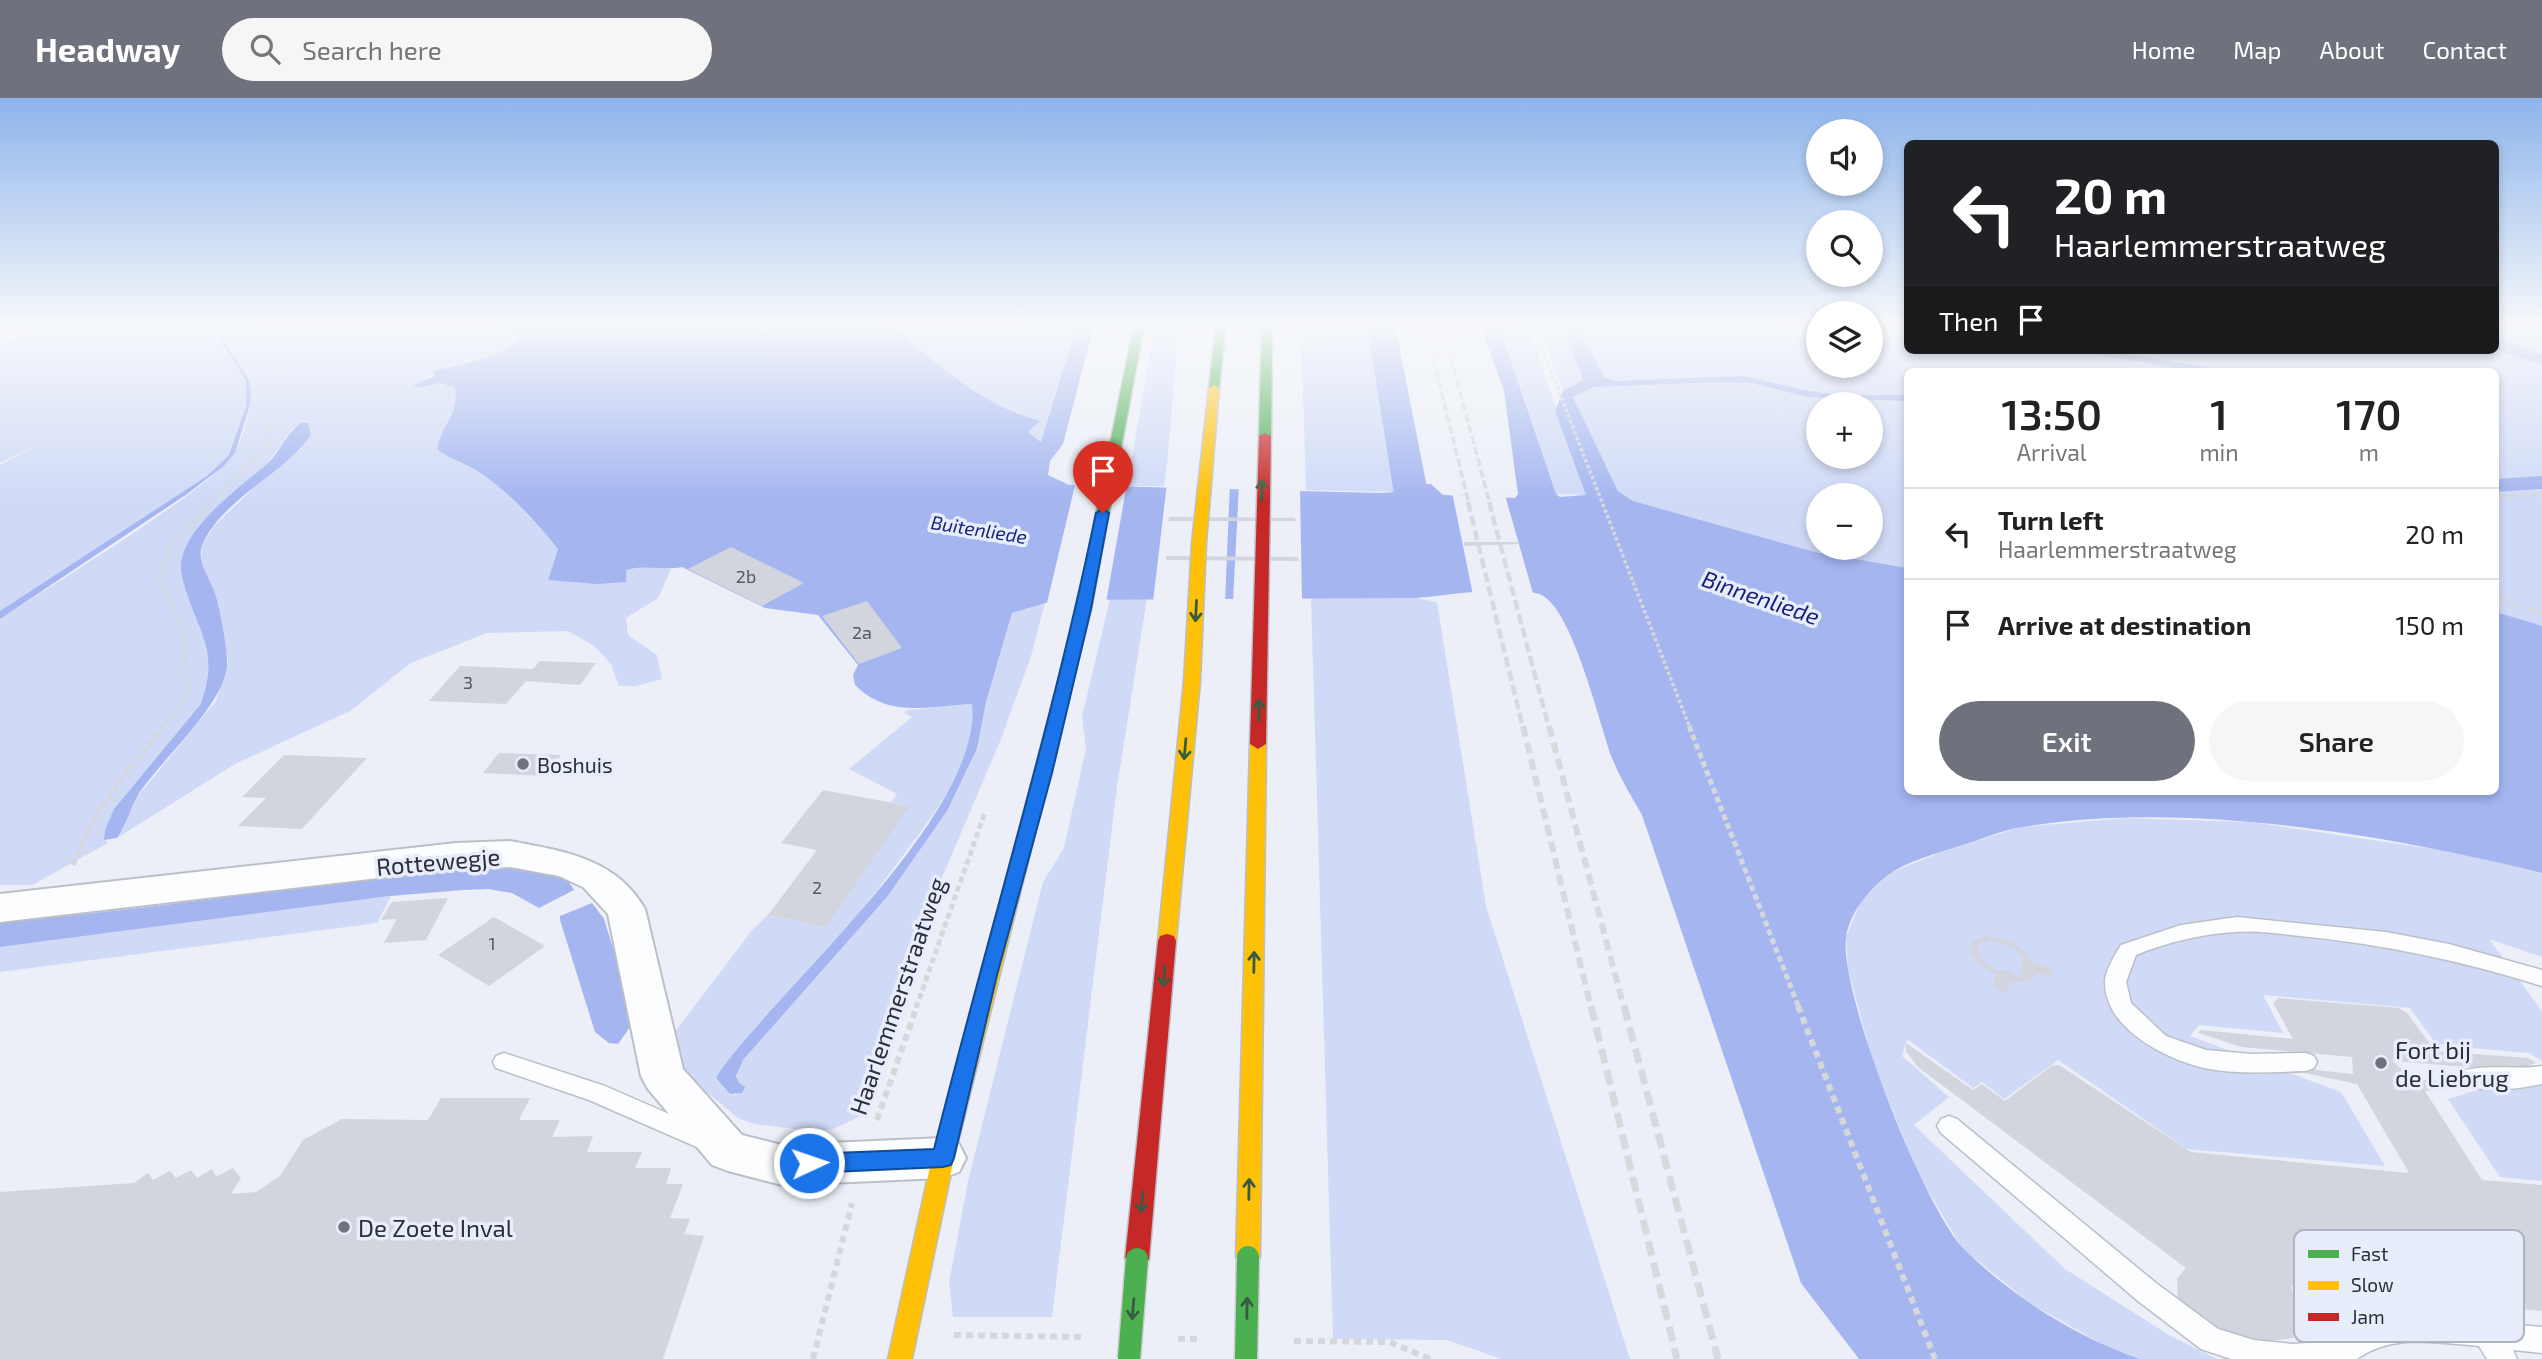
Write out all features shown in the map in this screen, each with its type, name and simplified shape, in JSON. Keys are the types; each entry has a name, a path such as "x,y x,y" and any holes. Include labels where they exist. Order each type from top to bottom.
{"main road":[{"path":"900,1359 943,1158 1084,609 1128,384"},
{"path":"1129,1359 1192,681 1199,542 1214,384"},
{"path":"1246,1359 1265,384"}],"street":[{"name":"Rottewegje","path":"0,908 50,905 456,856 510,854 568,865 596,878 626,909 663,1076 728,1151"},
{"path":"728,1151 782,1165 943,1158"}],"lane":[{"path":"2306,1062 2252,1063 2205,1059 2158,1042 2121,1007 2115,982 2128,950 2162,936 2237,924 2324,930 2428,947 2492,961 2542,978"},
{"path":"504,1062 597,1093 728,1151"},
{"path":"2471,1077 2519,1079 2542,1075"},
{"path":"1949,1126 2147,1292 2211,1340 2254,1353 2292,1357 2340,1354 2358,1342"},
{"path":"2524,1338 2542,1340"},
{"path":"2492,1342 2503,1359"}],"path":[{"path":"50,905 97,812 187,694 186,635 159,578 171,545 215,496 270,445 273,384"},
{"path":"1556,384 1934,1359"},
{"path":"2499,496 2542,494"},
{"path":"2499,594 2503,602 2542,613"},
{"name":"Haarlemmerstraatweg","path":"813,1359 863,1160 990,798"}],"shaded area":[{"path":"0,384 246,384 246,406 229,455 207,476 0,611 0,465 41,443 0,463"},
{"path":"249,384 422,384 417,388 443,384 455,388 455,409 439,437 455,460 477,470 496,484 558,549 548,579 625,582 625,570 638,566 671,569 658,598 626,618 628,635 657,655 662,679 636,686 619,686 611,664 594,646 568,631 487,633 411,663 350,711 235,764 117,838 137,797 216,701 224,676 228,661 216,595 201,564 202,545 214,526 259,483 302,448 293,428 267,464 202,524 188,591 202,629 211,672 200,705 114,809 105,840 108,843 32,885 0,885 0,619 165,512 222,467 235,452 242,435 248,417"},
{"path":"961,384 1059,384 1042,442"},
{"path":"1145,384 1174,384 1164,486 1127,486"},
{"path":"1303,384 1378,384 1395,492 1306,490"},
{"path":"1519,384 1548,384 1587,495 1556,494"},
{"path":"1560,384 1579,384 1563,391"},
{"path":"1599,384 1904,384 1904,567 1861,560 1883,560 1883,483 1806,483 1806,549 1633,501 1618,491 1573,397"},
{"path":"2499,384 2542,384 2542,477 2499,479"},
{"path":"2542,489 2542,627 2499,613 2499,492"},
{"path":"1147,598 1117,787 1052,1317 953,1317 949,1283 968,1181 1043,882 1064,848 1086,748 1082,717 1110,599"},
{"path":"1311,598 1416,598 1437,602 1486,906 1630,1359 1501,1359 1447,1340 1333,1339"},
{"path":"1045,603 1031,656 1001,739 938,887 861,1116 833,1129 812,1131 754,1124 738,1118 681,1071 668,1041 753,929 768,915 826,927 909,806 891,802 897,794 849,769 912,717 904,713 908,710 972,704 969,742 963,760 956,778 936,811 855,918 751,1032 716,1078 730,1094 737,1095 737,1069 743,1060 887,897 947,811 977,750 986,702 1012,613"},
{"path":"2125,818 2250,822 2460,853 2542,873 2542,957 2489,939 2542,1011 2542,1061 2529,1053 2437,1045 2410,1008 2263,995 2283,1033 2199,1025 2190,1036 2341,1092 2385,1166 2187,1149 2058,1060 2004,1099 1982,1082 1973,1088 1907,1039 1902,1056 1949,1097 1914,1125 2065,1269 2169,1335 2217,1359 2140,1359 2111,1349 2031,1304 1962,1248 1920,1177 1874,1066 1848,969 1846,937 1861,901 1890,873 1939,853 2020,827"},
{"path":"391,896 377,923 0,972 0,947"},
{"path":"2542,1070 2542,1181 2500,1177 2448,1099"}],"water":[{"path":"246,384 250,384 250,405 235,453 224,466 187,494 0,619 0,611 207,476 229,455 246,406"},
{"path":"436,384 417,388 414,385"},
{"path":"443,384 964,384 999,405 1040,421 1028,432 1041,442 1059,384 1079,384 1063,444 1050,461 1048,475 1069,485 1381,493 1395,492 1396,486 1431,484 1443,495 1515,498 1518,494 1501,384 1519,384 1556,494 1560,497 1586,495 1555,411 1563,391 1577,384 1673,384 1594,387 1573,397 1618,491 1633,501 1806,549 1806,560 1861,560 1904,567 1904,795 2499,795 2499,613 2542,626 2542,873 2351,834 2216,819 2150,817 2085,820 2014,828 1923,858 1888,875 1867,895 1851,920 1846,938 1847,966 1870,1051 1908,1149 1929,1193 1948,1228 1965,1250 2004,1284 2069,1327 2140,1359 1859,1359 1801,1283 1642,815 1615,765 1573,641 1551,603 1539,594 1510,590 1416,598 1056,600 1012,613 986,702 977,749 947,811 887,897 743,1060 736,1076 739,1083 745,1087 742,1093 730,1094 716,1078 721,1070 874,896 914,845 946,795 967,747 972,704 911,708 882,703 855,685 853,675 858,665 818,615 765,608 682,567 626,570 626,582 597,584 548,580 558,549 550,539 496,484 480,472 438,450 456,398 455,388"},
{"path":"1754,384 1777,384 1818,392 1806,392 1806,397"},
{"path":"1883,395 1904,395 1904,401 1883,400"},
{"path":"301,423 308,423 311,435 286,462 225,513 213,527 201,549 202,562 217,599 227,654 225,676 217,693 206,712 138,795 117,838 104,840 105,830 114,809 200,705 206,685 208,668 204,638 182,576 182,560 187,544 211,513 267,464"},
{"path":"2542,476 2542,489 2499,492 2499,479"},
{"path":"503,865 553,872 569,882 574,890 539,908 512,893 488,889 463,890 390,896 0,947 0,921"},
{"path":"592,903 604,919 635,1020 618,1044 609,1043 595,1032 560,920 560,916"}],"pier":[{"path":"1076,481 1127,483 1106,603 1057,603 1046,607"},
{"path":"1167,483 1230,484 1225,602 1153,602"},
{"path":"1239,485 1300,486 1302,601 1233,602"},
{"path":"1452,492 1459,493 1460,496 1505,495 1534,597 1473,595"}],"building":[{"path":"1169,517 1295,518 1296,521 1168,521"},
{"path":"1464,542 1517,542 1520,544 1464,546"},
{"path":"731,547 804,583 762,606 688,569"},
{"path":"1166,556 1298,557 1298,561 1166,560"},
{"path":"867,601 902,648 859,664 822,616"},
{"path":"540,661 596,663 580,685 526,681 506,704 429,701 460,666 533,669"},
{"name":"Boshuis","path":"499,753 561,755 546,776 483,773"},
{"path":"284,755 367,758 302,829 238,826 266,798 242,797"},
{"path":"823,790 910,806 826,927 768,915 817,850 781,843"},
{"path":"448,898 426,940 384,943 397,919 381,920 392,902"},
{"path":"494,917 545,946 489,986 438,955"},
{"path":"1985,936 2013,942 2026,952 2031,962 2053,969 2052,977 2038,973 2028,981 2009,983 2007,993 1994,989 1995,974 1978,964 1971,952 1972,942","holes":["1991,940 2016,949 2024,959 2019,970 2023,975 2016,977 2012,972 1995,969 1981,959 1977,949 1980,944"]},
{"path":"2278,998 2399,1008 2408,1014 2435,1051 2528,1058 2536,1063 2519,1069 2505,1070 2392,1061 2413,1079 2478,1084 2479,1087 2425,1091 2482,1180 2542,1185 2542,1311 2524,1309 2524,1230 2294,1230 2294,1287 2291,1287 2294,1295 2293,1338 2255,1343 2208,1327 2178,1303 2177,1279 2186,1268 1918,1067 1906,1051 1906,1043 1973,1090 1982,1084 2005,1101 2051,1066 2059,1065 2191,1152 2409,1173 2357,1084 2290,1070 2287,1067 2353,1074 2352,1057 2242,1047 2198,1033 2201,1030 2293,1039 2273,1003"},
{"name":"De Zoete Inval","path":"441,1098 530,1098 519,1120 560,1120 552,1137 593,1136 587,1152 642,1152 635,1168 671,1168 666,1184 683,1184 670,1218 690,1219 684,1234 704,1236 663,1359 0,1359 0,1192 134,1183 148,1173 153,1180 170,1171 176,1178 191,1170 197,1178 212,1169 216,1177 233,1168 241,1178 231,1194 256,1192 280,1176 303,1140 342,1119 428,1120"}],"waterway":[{"path":"1391,384 1419,538"}],"railway":[{"path":"1439,384 1469,504"},
{"path":"1458,384 1490,504"},
{"path":"1468,502 1523,728"},
{"path":"1489,502 1549,728"},
{"path":"1523,726 1591,1008"},
{"path":"1549,726 1624,1008"},
{"path":"1591,1006 1677,1359"},
{"path":"1624,1006 1718,1359"}],"traffic: fast":[{"path":"1039,785 1084,609 1128,384"},
{"path":"1214,384 1214,388"},
{"path":"1265,436 1266,384"},
{"path":"1246,1359 1248,1257"},
{"path":"1129,1359 1137,1259"}],"traffic: slow":[{"path":"1167,941 1192,681 1199,543 1214,388"},
{"path":"1248,1257 1258,744"},
{"path":"900,1359 943,1158 1039,785"}],"traffic: jam":[{"path":"1258,744 1265,436"},
{"path":"1137,1259 1167,941"}],"place":[{"name":"Boshuis","path":"523,764"},
{"name":"Fort bij de Liebrug","path":"2381,1063"},
{"name":"De Zoete Inval","path":"344,1227"}],"route":[{"path":"809,1163 943,1158 987,975 1044,773 1084,609 1103,513"}],"water label":[{"name":"Buitenliede","path":"979,529"},
{"name":"Binnenliede","path":"1761,597"}]}
